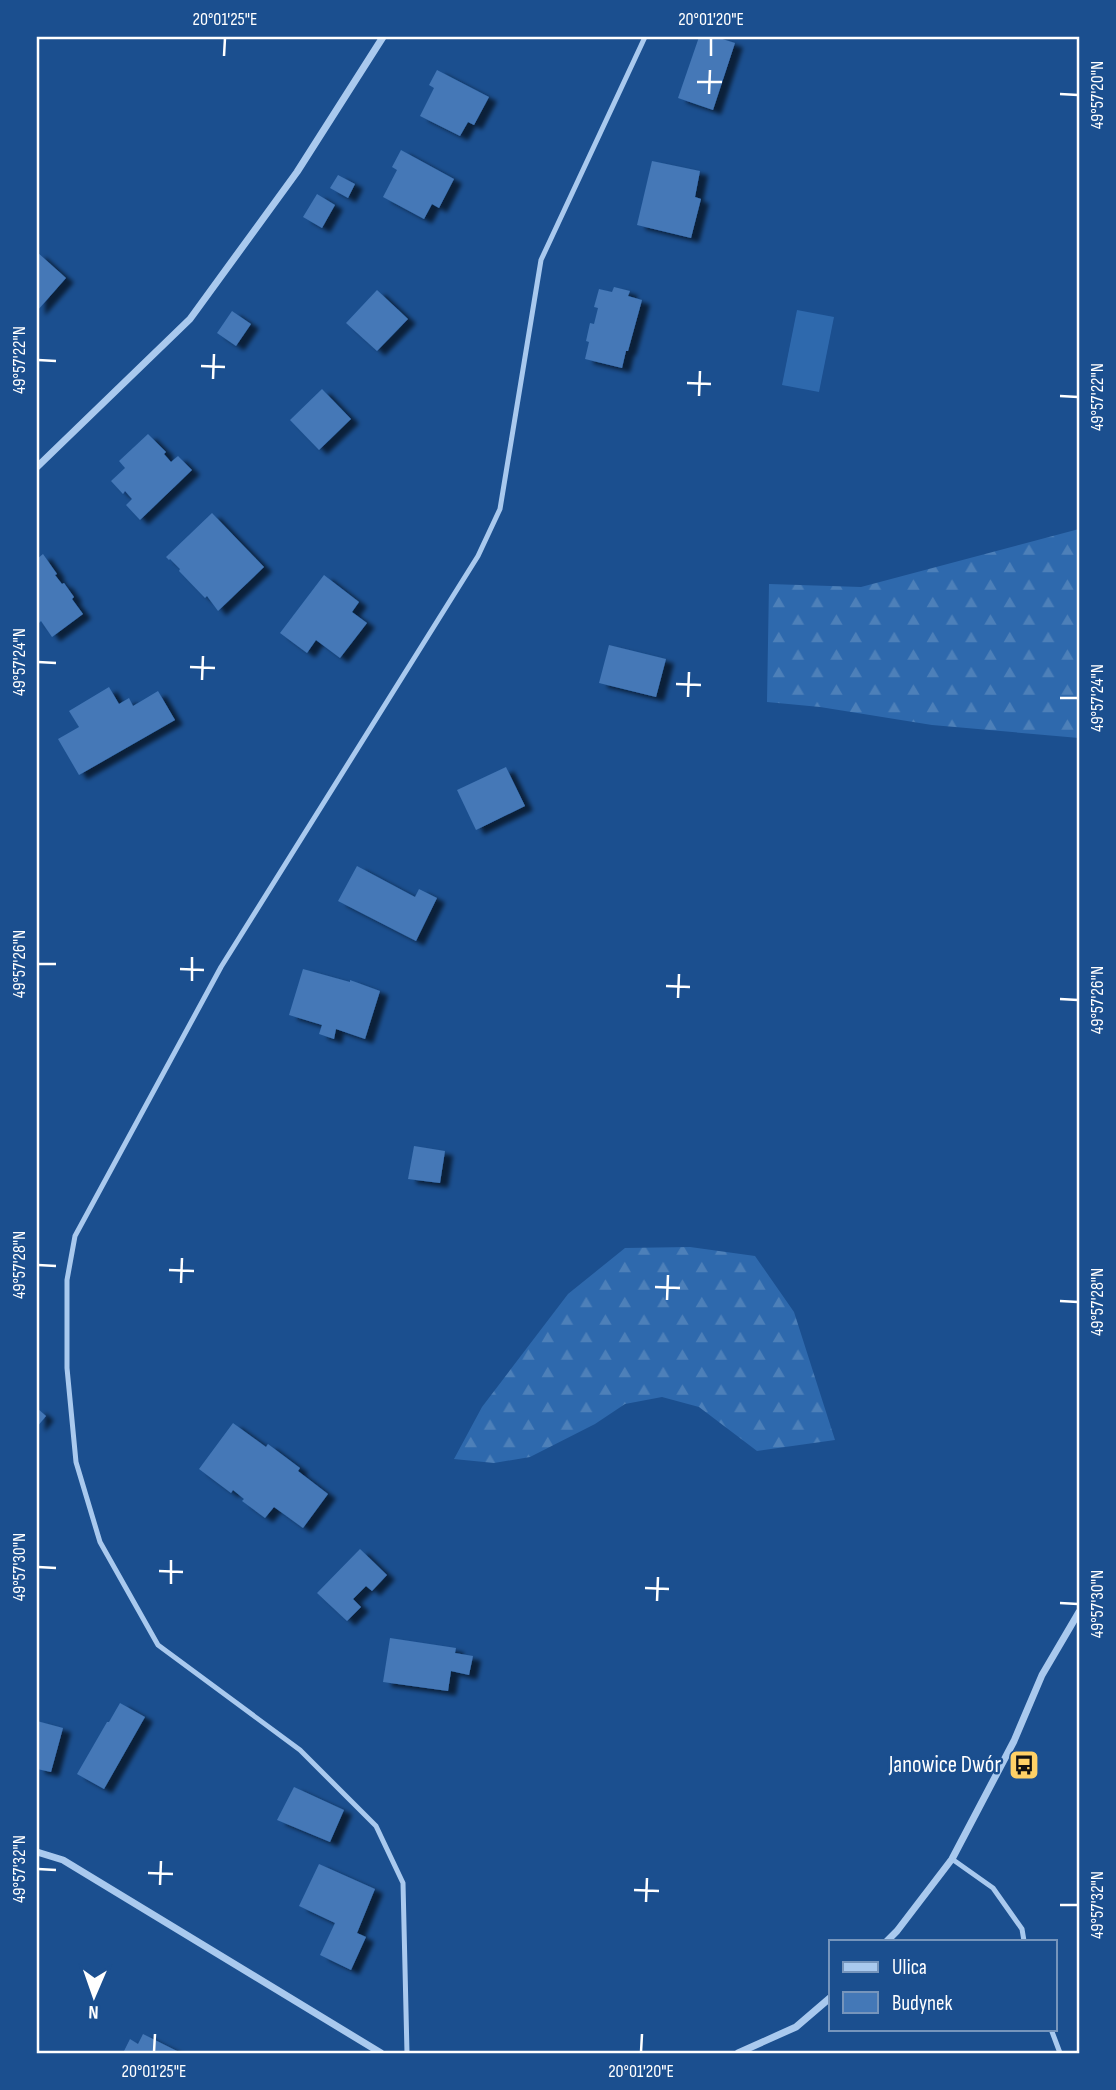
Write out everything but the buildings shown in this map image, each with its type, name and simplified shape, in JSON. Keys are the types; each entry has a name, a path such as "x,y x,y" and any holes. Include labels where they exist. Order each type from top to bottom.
{"street":[{"path":"37,467 190,319 297,172 383,37"},
{"path":"888,1940 952,1859 1014,1741 1042,1675 1079,1612"},
{"path":"37,1852 62,1860 381,2053"},
{"path":"738,2053 796,2027 829,1999"}],"lane":[{"path":"407,2053 403,1883 376,1826 300,1750 158,1645 100,1542 76,1462 67,1368 67,1280 75,1237 221,967 478,556 500,509 541,260 645,37"},
{"path":"952,1859 993,1888 1022,1929 1024,1940"},
{"path":"1051,2030 1060,2053"}],"green space":[{"path":"797,310 834,317 819,392 782,385"},
{"path":"1079,529 1079,738 932,725 820,707 767,702 769,584 861,587"},
{"path":"690,1247 755,1256 794,1312 835,1440 757,1451 699,1407 662,1397 625,1404 595,1424 530,1457 494,1463 454,1459 482,1407 568,1294 625,1248"}],"place":[{"name":"Janowice Dwór","path":"1024,1765"}]}
